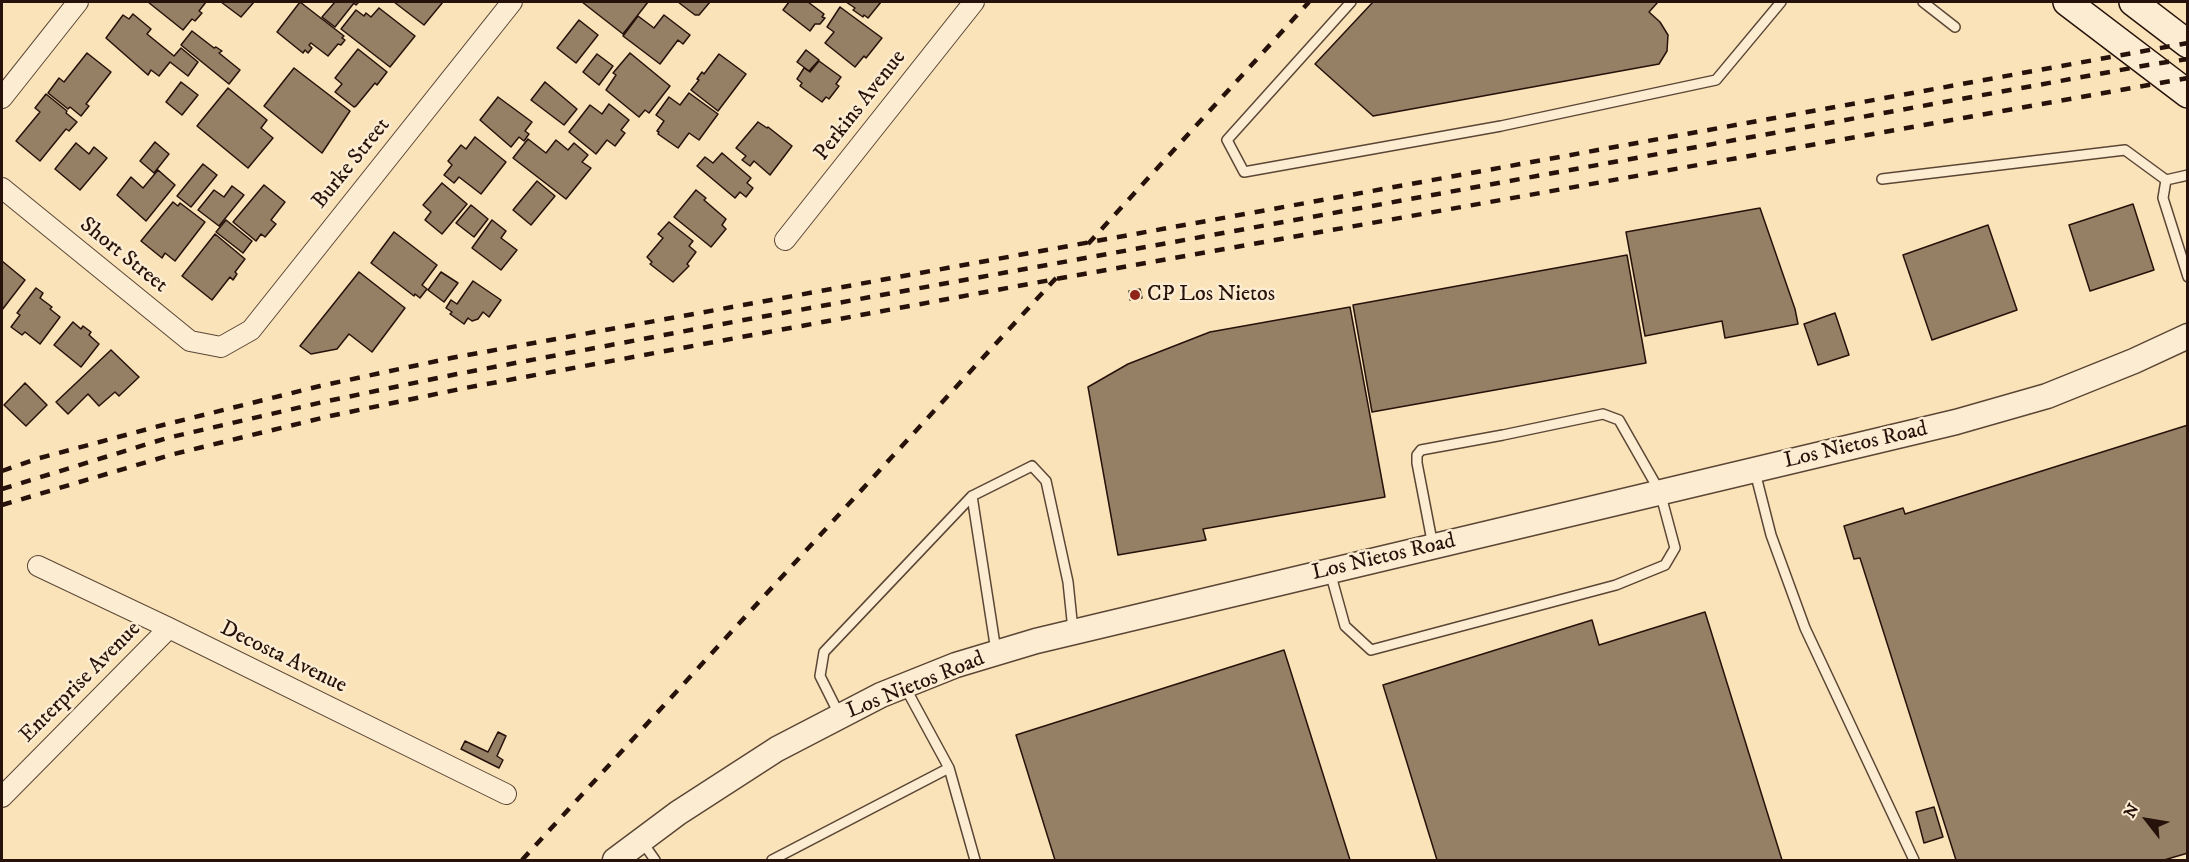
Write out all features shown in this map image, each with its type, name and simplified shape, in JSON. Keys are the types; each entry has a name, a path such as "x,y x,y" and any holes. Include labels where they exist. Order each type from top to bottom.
{"main road":[{"path":"2067,2 2187,94"},
{"path":"2133,2 2187,44"}],"street":[{"path":"2,98 78,2"},
{"name":"Burke Street","path":"220,347 250,330 512,2"},
{"name":"Perkins Avenue","path":"785,240 974,2"},
{"name":"Short Street","path":"2,188 190,341 220,347"},
{"name":"Los Nietos Road","path":"615,861 678,813 777,749 840,716 956,665 1074,632 1956,422 2047,396 2134,361 2187,336"},
{"name":"Decosta Avenue","path":"38,566 506,794"},
{"name":"Enterprise Avenue","path":"2,797 169,628"}],"lane":[{"path":"1351,2 1227,140 1244,172 1501,126 1716,80 1781,2"},
{"path":"1923,2 1955,27"},
{"path":"1882,179 2125,150 2166,180 2187,175"},
{"path":"2166,180 2163,198 2187,277"},
{"path":"1330,571 1346,626 1371,650 1617,585 1665,564 1676,548 1660,492 1619,420 1603,414 1421,450 1417,455 1417,463 1433,546"},
{"path":"840,716 820,676 824,652 972,496 1032,466 1046,481 1068,582 1074,632"},
{"path":"1754,470 1771,536 1805,628 1914,861"},
{"path":"972,496 996,653"},
{"path":"904,686 949,768 975,861"},
{"path":"772,861 949,768"},
{"path":"641,840 655,861"}],"building":[{"path":"148,2 206,2 199,11 202,13 195,21 192,19 183,30"},
{"path":"221,2 254,2 241,17"},
{"path":"300,2 344,36 342,38 345,40 341,45 338,44 328,56 311,43 309,45 312,48 308,53 305,50 303,53 277,32"},
{"path":"335,2 359,2 356,5 354,3 335,27 322,17"},
{"path":"394,2 443,2 424,25"},
{"path":"582,2 648,2 623,34"},
{"path":"678,2 710,2 699,15 695,15"},
{"path":"789,2 808,2 824,14 822,17 825,18 820,24 815,24 810,31 783,10"},
{"path":"846,2 881,2 868,18 853,10 855,8"},
{"path":"1373,2 1658,2 1649,12 1660,22 1668,35 1667,51 1659,64 1373,116 1315,64"},
{"path":"840,7 882,38 866,58 864,56 855,67 825,43 834,32 827,27"},
{"path":"379,8 415,36 390,67 341,29 356,10 364,16 366,13 371,17"},
{"path":"133,14 151,29 147,34 174,56 181,48 198,62 188,76 170,62 159,76 151,70 148,75 106,38 123,15 129,19"},
{"path":"664,15 690,35 683,44 678,40 660,64 623,36 638,16 654,28"},
{"path":"579,20 598,35 576,63 557,48"},
{"path":"192,31 214,48 222,51 219,53 240,70 229,84 181,45"},
{"path":"358,49 387,72 354,107 335,92 342,84 335,78"},
{"path":"806,50 819,60 809,71 797,62"},
{"path":"87,53 111,72 86,104 89,106 81,116 48,93 59,78 64,82"},
{"path":"630,53 670,86 649,113 645,110 639,117 606,90 616,75 613,73"},
{"path":"597,54 613,66 599,85 583,72"},
{"path":"719,54 746,74 718,111 691,90 702,72 704,74"},
{"path":"819,61 841,77 836,84 839,86 829,99 826,97 822,102 800,86 802,83 797,79 804,68 810,72"},
{"path":"294,68 350,111 322,153 264,106"},
{"path":"181,82 198,95 182,115 166,102"},
{"path":"545,82 577,109 564,125 531,100"},
{"path":"228,88 267,120 261,128 273,138 248,168 197,126"},
{"path":"689,93 718,114 699,140 689,133 678,148 658,134 657,131 664,121 656,115 669,97 680,105"},
{"path":"46,94 77,122 69,131 66,129 40,161 16,141 40,112 35,108"},
{"path":"498,97 532,122 525,131 529,134 524,141 519,137 511,147 480,120"},
{"path":"609,104 629,120 621,130 625,133 615,146 607,140 596,154 569,132 590,105 602,114"},
{"path":"758,122 792,146 770,175 754,161 750,166 742,160 746,156 736,148"},
{"path":"475,137 506,162 481,194 459,177 454,183 444,175 452,165 448,161 461,145 466,149"},
{"path":"528,139 546,153 556,140 568,150 574,143 588,155 582,162 591,168 566,199 513,158"},
{"path":"155,142 169,154 154,173 140,161"},
{"path":"76,143 89,154 94,147 107,158 80,190 55,169"},
{"path":"722,153 751,178 747,183 753,188 746,197 740,192 735,198 697,166 705,157 713,163"},
{"path":"203,164 217,175 191,207 177,196"},
{"path":"158,170 175,185 146,221 117,195 131,177 143,188"},
{"path":"537,181 555,196 531,225 513,210"},
{"path":"442,183 467,204 442,234 425,220 431,212 423,205"},
{"path":"264,185 285,202 271,220 276,224 265,237 261,234 256,241 233,222"},
{"path":"232,186 244,195 219,226 198,210 214,190 224,197"},
{"path":"696,190 726,219 722,225 726,229 711,247 674,217"},
{"path":"173,202 178,206 180,203 205,222 175,261 165,253 162,258 141,241"},
{"path":"2133,204 2154,270 2090,291 2069,225"},
{"path":"471,205 488,219 474,237 456,223"},
{"path":"1760,208 1795,309 1798,324 1725,338 1722,321 1645,336 1626,232"},
{"path":"226,220 252,241 243,253 216,232"},
{"path":"492,220 506,231 501,238 517,250 501,270 472,248"},
{"path":"669,222 693,241 689,246 696,252 687,264 689,266 673,282 650,264 652,262 647,257 663,238 658,234"},
{"path":"1988,225 2017,310 1932,340 1903,255"},
{"path":"394,232 437,265 422,285 427,289 420,298 415,294 414,296 371,263"},
{"path":"215,234 245,259 235,272 237,274 233,280 230,277 212,300 182,276"},
{"path":"1627,255 1646,363 1372,412 1353,305"},
{"path":"2,261 25,280 2,310"},
{"path":"359,272 405,308 372,352 349,334 337,349 311,354 300,346"},
{"path":"441,272 458,283 444,302 428,290"},
{"path":"473,281 501,300 489,317 483,312 478,319 472,321 468,318 464,324 450,314 452,312 446,308 451,300 457,304"},
{"path":"36,288 43,293 40,298 60,317 40,344 25,332 22,335 11,327 20,315 17,313"},
{"name":"CP Los Nietos","path":"1140,289 1142,298 1130,300 1129,291"},
{"path":"1350,307 1385,497 1203,529 1206,540 1118,555 1088,387 1128,364 1210,332"},
{"path":"1835,313 1849,355 1818,365 1804,324"},
{"path":"73,322 81,329 83,326 91,332 89,335 99,344 81,367 54,345"},
{"path":"111,350 139,377 119,396 115,392 99,406 88,394 68,414 56,402"},
{"path":"25,383 47,405 26,426 4,405"},
{"path":"2188,425 2188,853 2164,860 1956,860 1860,558 1854,559 1844,526 1903,508 1905,514"},
{"path":"1705,612 1782,860 1437,860 1383,685 1592,620 1599,645"},
{"path":"1284,650 1350,860 1055,860 1016,735"},
{"path":"498,732 506,736 497,756 503,760 499,768 461,749 465,741 488,752"},
{"path":"1934,807 1943,837 1924,843 1916,812"}],"railway":[{"path":"1088,244 1309,2"},
{"path":"2,471 36,459 163,425 320,386 451,358 2188,43"},
{"path":"2,489 167,438 457,374 2188,59"},
{"path":"2,505 174,454 330,416 465,388 1056,279 2188,78"},
{"path":"522,860 1057,277"}],"place":[{"name":"CP Los Nietos","path":"1135,295"}]}
